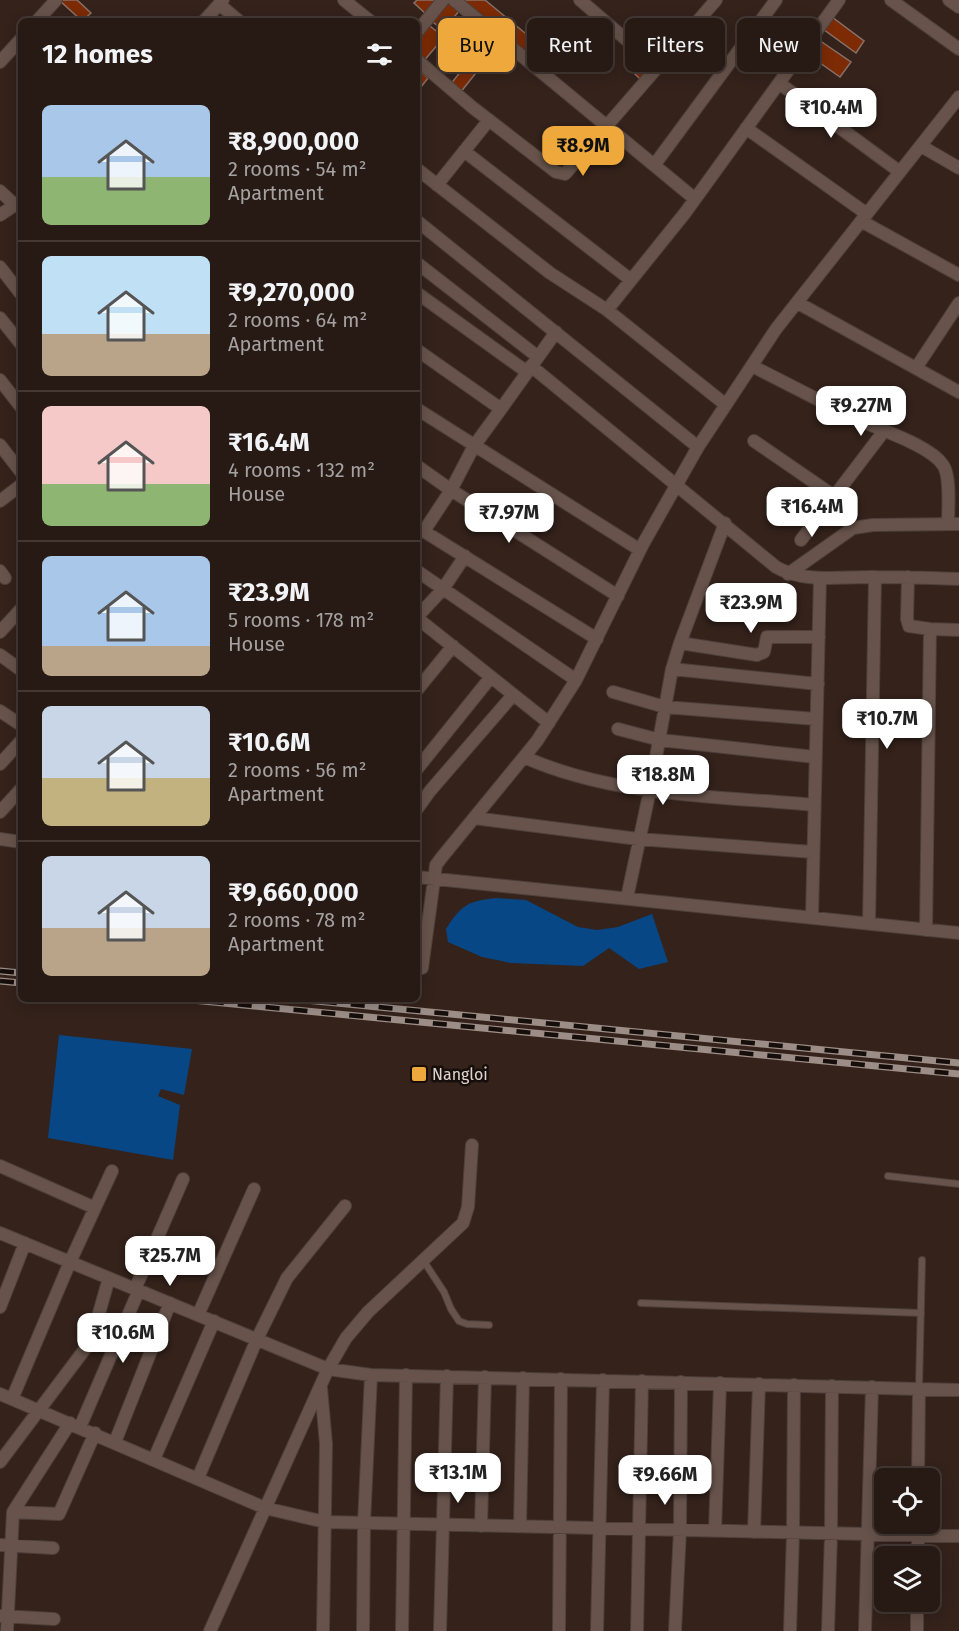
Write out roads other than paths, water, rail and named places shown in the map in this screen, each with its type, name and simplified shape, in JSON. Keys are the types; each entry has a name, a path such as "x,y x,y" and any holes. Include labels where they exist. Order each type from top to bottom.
{"street":[{"path":"41,18 56,0"},
{"path":"344,0 366,18"},
{"path":"420,28 443,0"},
{"path":"454,0 695,199"},
{"path":"580,0 625,39"},
{"path":"700,18 716,0"},
{"path":"655,164 776,0"},
{"path":"607,310 695,199 839,0"},
{"path":"891,0 959,49"},
{"path":"949,0 959,7"},
{"path":"207,18 221,2 236,18"},
{"path":"0,62 18,42"},
{"path":"420,62 489,120 560,174 568,172 654,72"},
{"path":"779,83 900,172"},
{"path":"422,968 436,866 549,723 576,680 640,550 698,447 776,329 959,97"},
{"path":"437,185 489,120"},
{"path":"746,128 864,218 959,275"},
{"path":"921,146 959,168"},
{"path":"464,151 631,280"},
{"path":"420,171 550,273 607,310 726,405"},
{"path":"0,191 18,203 0,215"},
{"path":"420,223 698,447"},
{"path":"420,266 532,365 776,567 788,574 820,578 959,579"},
{"path":"0,267 18,290"},
{"path":"420,295 532,365"},
{"path":"798,303 959,392"},
{"path":"916,368 959,303"},
{"path":"0,318 18,340"},
{"path":"556,332 474,446 451,490 420,529 597,639"},
{"path":"420,352 501,409"},
{"path":"752,366 925,449 936,456 944,466 947,477 954,524 873,525 853,528 788,574"},
{"path":"0,380 18,402"},
{"path":"420,411 640,550"},
{"path":"801,540 884,431"},
{"path":"754,441 834,496"},
{"path":"0,445 18,468"},
{"path":"420,468 618,596"},
{"path":"0,501 18,486"},
{"path":"627,898 660,740 672,669 724,523"},
{"path":"420,614 443,589 465,556"},
{"path":"420,573 576,680"},
{"path":"869,923 874,577"},
{"path":"812,917 820,578"},
{"path":"908,578 907,619 909,626 959,630"},
{"path":"0,631 18,612"},
{"path":"420,619 549,723"},
{"path":"926,930 930,629"},
{"path":"680,643 757,655 764,652 767,637 819,637"},
{"path":"420,686 453,646"},
{"path":"0,655 18,668"},
{"path":"672,669 818,684"},
{"path":"420,765 491,677"},
{"path":"613,692 665,707 816,718"},
{"path":"420,805 513,695"},
{"path":"0,711 18,723"},
{"path":"618,729 660,740 815,758"},
{"path":"0,764 18,744"},
{"path":"524,757 554,771 650,790 814,805"},
{"path":"0,812 18,792"},
{"path":"474,818 638,839 813,852"},
{"path":"0,839 18,842"},
{"path":"420,877 959,933"},
{"path":"210,1631 328,1369 346,1338 361,1320 423,1259 463,1223 468,1207 472,1145"},
{"path":"0,1166 95,1208"},
{"path":"12,1399 70,1262 112,1171"},
{"path":"7,1631 4,1616 6,1546 13,1512 75,1425 137,1289 183,1179"},
{"path":"198,1315 254,1188"},
{"path":"198,1478 257,1339 287,1278 345,1206"},
{"path":"0,1233 328,1369 371,1375 959,1390"},
{"path":"0,1307 26,1243"},
{"path":"0,1462 85,1349 96,1324 109,1278"},
{"path":"115,1442 170,1303"},
{"path":"154,1459 214,1321"},
{"path":"363,1631 364,1523 371,1375"},
{"path":"402,1631 406,1375"},
{"path":"440,1631 447,1376"},
{"path":"481,1526 485,1377"},
{"path":"520,1526 523,1378"},
{"path":"559,1631 561,1379"},
{"path":"597,1631 603,1380"},
{"path":"637,1631 642,1381"},
{"path":"675,1631 680,1530 681,1382"},
{"path":"715,1531 720,1383"},
{"path":"754,1532 759,1384"},
{"path":"790,1631 794,1385"},
{"path":"828,1631 832,1386"},
{"path":"321,1387 326,1444 323,1631"},
{"path":"865,1631 872,1387"},
{"path":"918,1468 919,1388"},
{"path":"0,1394 265,1508 325,1522 877,1534"},
{"path":"13,1512 58,1514 95,1434"},
{"path":"940,1533 959,1536"},
{"path":"6,1546 53,1548"},
{"path":"917,1612 917,1631"},
{"path":"4,1616 54,1619"}],"lane":[{"path":"888,1176 959,1184"},
{"path":"423,1259 459,1321 467,1324 489,1324"},
{"path":"919,1388 922,1260"},
{"path":"641,1303 921,1313"}],"water":[{"path":"496,898 526,900 578,927 597,930 618,927 652,914 668,962 639,969 609,948 583,966 511,963 482,957 448,942 446,929 461,909 478,901"},
{"path":"59,1035 192,1049 184,1095 161,1089 158,1096 180,1105 173,1160 48,1138"}],"railway":[{"path":"0,971 18,973"},
{"path":"0,981 18,983"},
{"path":"213,1002 959,1074"},
{"path":"326,1002 959,1063"}],"place":[{"name":"Nangloi","path":"419,1074"}]}
